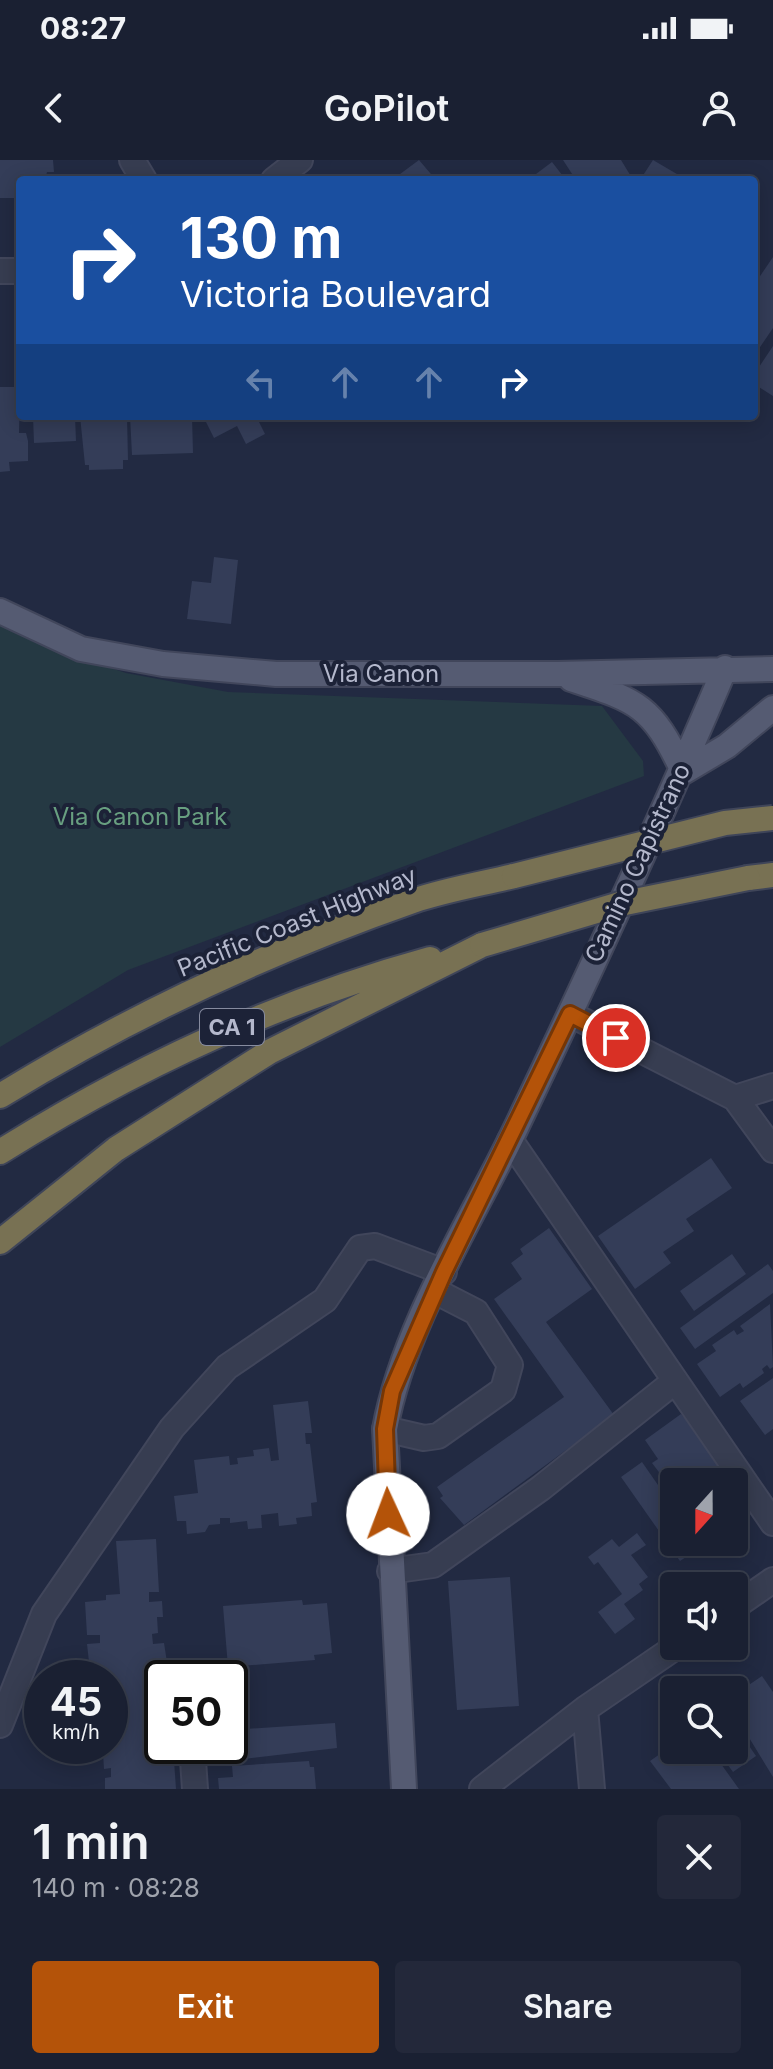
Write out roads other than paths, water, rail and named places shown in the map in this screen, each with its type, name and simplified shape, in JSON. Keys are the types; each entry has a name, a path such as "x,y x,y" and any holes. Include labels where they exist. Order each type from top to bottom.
{"highway":[{"name":"Pacific Coast Highway","path":"0,1096 113,1034 264,960 415,900 725,823 773,818"},
{"name":"CA 1","path":"0,1152 72,1107 237,1025 360,978 620,904 773,875"},
{"path":"0,1242 116,1149 269,1052 482,945"}],"main road":[{"name":"Via Canon","path":"0,611 81,649 163,664 276,674 557,674 773,669"},
{"name":"Camino Capistrano","path":"404,1789 390,1571 385,1429 392,1391 440,1282 570,1014 725,668"},
{"path":"557,674 632,700 664,732 681,771 727,746 773,708"}],"street":[{"path":"279,176 300,160"},
{"path":"570,1014 735,1098 773,1150"},
{"path":"735,1098 773,1086"},
{"path":"510,1140 773,1523"},
{"path":"0,1725 44,1614 172,1428 227,1367 325,1300 360,1248 375,1246 440,1282 476,1312 510,1365 509,1378 503,1390 438,1436 424,1438 385,1429"},
{"path":"390,1571 433,1565 541,1488 675,1381"},
{"path":"748,1597 773,1580"},
{"path":"482,1789 585,1709 660,1658"},
{"path":"585,1709 592,1789"},
{"path":"193,1764 195,1789"}],"park label":[{"name":"Via Canon Park","path":"140,817"}]}
